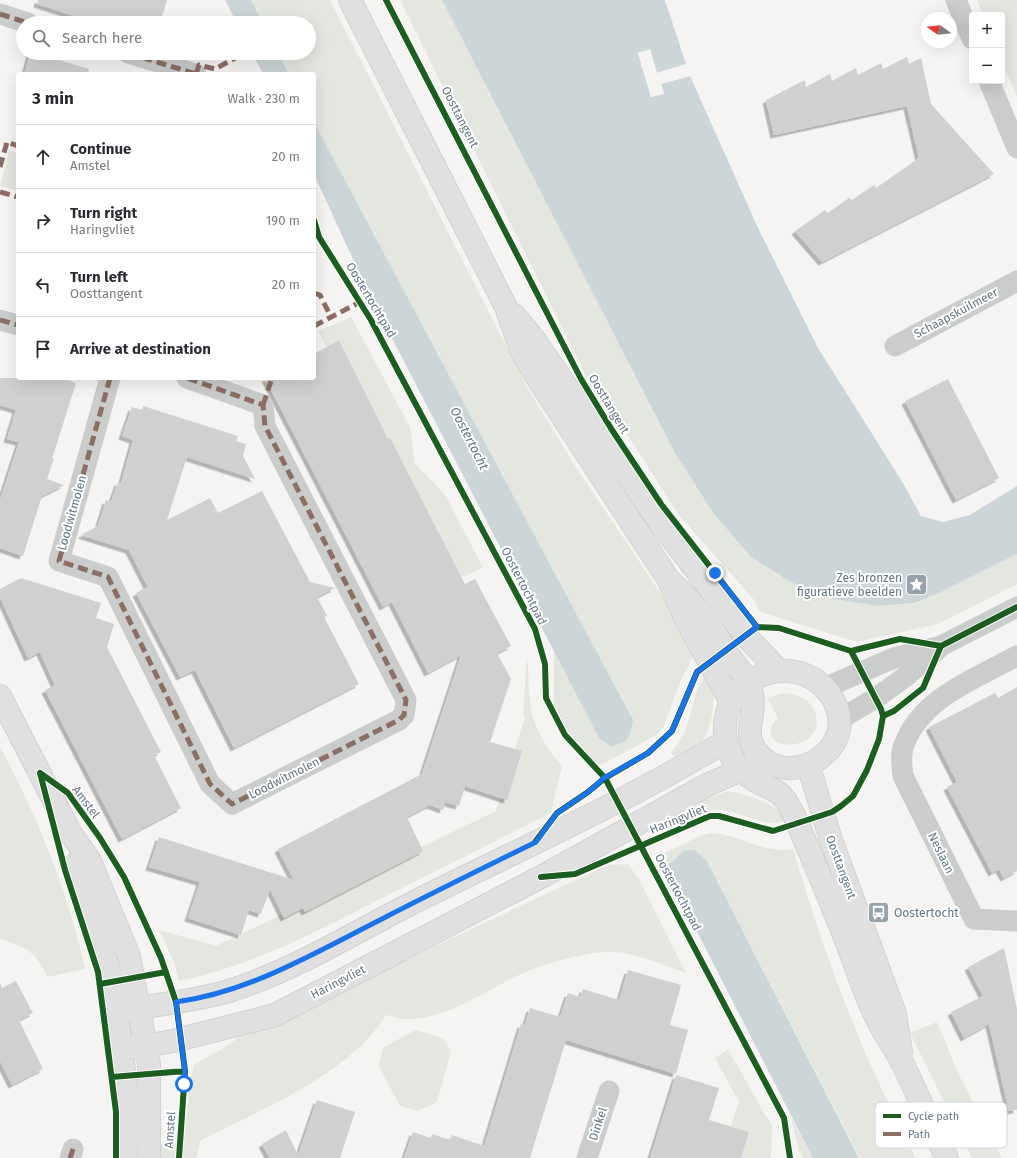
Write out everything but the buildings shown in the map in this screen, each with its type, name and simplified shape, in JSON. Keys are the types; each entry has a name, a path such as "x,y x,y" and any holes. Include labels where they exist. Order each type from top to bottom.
{"main road":[{"name":"Oosttangent","path":"350,0 506,307 521,350 536,376 668,579 688,624 731,702"},
{"name":"Oosttangent","path":"506,307 534,339 670,536 745,635 779,670"},
{"name":"Oosttangent","path":"668,579 701,613 748,682"},
{"path":"741,770 733,760 726,741 726,714 738,691 748,682 762,674 779,670 796,672 811,678 824,688 834,703 840,719 835,742 828,752 819,759 797,768 785,769 774,766 764,760 756,751 751,740 749,728 753,704 748,682"},
{"name":"Amstel","path":"0,696 70,834 90,861 129,956 146,1046 150,1083 149,1158"},
{"path":"117,1012 196,999 229,990 281,971 413,903 601,811 726,741"},
{"name":"Haringvliet","path":"122,1050 173,1041 275,1015 541,877 705,786 764,760"},
{"name":"Oosttangent","path":"808,764 827,830 895,1014 902,1061"},
{"name":"Oosttangent","path":"741,770 754,781 779,793 793,812 815,862 878,1022 902,1061 921,1102"},
{"name":"Amstel","path":"70,834 112,982 129,1107 126,1158"},
{"name":"Oosttangent","path":"942,1148 947,1158"}],"street":[{"path":"956,0 969,32"},
{"path":"0,14 16,19"},
{"path":"151,60 190,72"},
{"path":"990,84 1017,148"},
{"name":"Schaapskuilmeer","path":"895,346 1017,281"},
{"path":"0,320 16,324"},
{"name":"Loodwitmolen","path":"109,380 59,561 108,577 210,784 232,804 399,720 404,715 406,700 265,426 263,405 193,380"},
{"path":"824,688 894,658 941,646 1017,608"},
{"path":"840,719 876,698 905,677 941,646"},
{"name":"Neslaan","path":"1017,656 944,695 920,716 904,746 902,759 903,776 974,919 1017,921"},
{"name":"Dinkel","path":"587,1158 609,1091"}],"shaded area":[{"path":"251,0 330,0 528,389 574,464 665,600 692,648 693,657 681,680 663,728 657,735 595,768 568,737 554,708 554,650 599,738 633,720 316,126 316,72 288,72 282,60 316,60 316,16 259,16"},
{"path":"400,0 442,0 676,455 714,514 750,556 790,582 834,599 878,606 914,603 941,592 1017,554 1017,584 938,624 857,642 760,612 755,601 678,514 623,428 592,388"},
{"path":"977,0 1017,0 1017,97 1005,69 1005,12 982,12"},
{"path":"9,150 16,152 16,190 0,186"},
{"path":"351,317 410,427 415,464 445,495 483,567 466,576 448,577 318,331"},
{"path":"527,657 530,699 534,720 544,741 562,766 551,813 325,927 278,949 230,967 179,981 174,962 159,930 216,946 496,811 525,717 523,714"},
{"path":"705,676 715,682 709,728 700,743 691,750 676,757 671,753 685,732 698,687"},
{"path":"783,693 796,695 805,699 814,710 817,723 813,734 805,740 795,744 785,744 776,741 771,735 772,725 778,718 767,698"},
{"path":"0,746 14,772 50,854 70,911 85,969 48,977 34,955 29,951 0,939"},
{"path":"728,791 761,800 775,808 788,820 769,823 737,813 719,810 708,811 692,816 696,802"},
{"path":"710,833 720,834 731,836 761,847 782,850 793,849 832,968 862,1045 888,1102 875,1102 875,1148 911,1148 916,1158 860,1158 707,861 685,850 667,866 671,881 658,856 702,835"},
{"path":"628,864 639,879 686,973 635,955 614,952 593,953 571,957 539,967 505,982 464,1004 435,1015 420,1018 400,1019 386,1015 370,1036 351,1055 328,1072 277,1103 201,1140 196,1158 157,1158 158,1145 181,1142 185,1134 191,1075 195,1064 227,1046 251,1027 309,1005 608,865"},
{"path":"937,1022 959,1075 973,1102 944,1102 910,1033"},
{"path":"416,1030 443,1038 451,1052 437,1102 418,1111 400,1106 378,1065 384,1047"},
{"path":"728,1049 764,1113 772,1124 771,1158 720,1158 739,1102 715,1058"},
{"path":"791,1117 813,1158 803,1158 799,1151"},
{"path":"967,1148 997,1148 1002,1158 972,1158"}],"water":[{"path":"225,0 251,0 259,16 233,16"},
{"path":"442,0 665,0 686,64 657,73 650,50 638,53 651,97 664,93 661,84 690,76 758,228 818,348 903,483 921,516 943,522 970,515 1017,486 1017,554 941,592 914,603 878,606 834,599 790,582 750,556 714,514 676,455"},
{"path":"256,60 282,60 288,72 262,72"},
{"path":"316,126 633,720 630,735 622,742 612,747 599,738 367,290 316,178"},
{"path":"685,850 695,850 707,861 859,1158 813,1158 671,881 667,866"}],"pier":[{"path":"650,49 657,73 686,64 687,66 656,75 648,52 640,54 653,95 661,92 660,82 689,74 690,76 661,84 664,94 651,97 638,53"}],"marked path":[{"path":"0,14 16,19"},
{"path":"151,60 190,72"},
{"path":"197,72 199,65 215,69 232,60"},
{"path":"0,167 7,142 16,145"},
{"path":"0,192 16,196"},
{"path":"316,294 320,295 331,317"},
{"path":"316,325 360,302"},
{"path":"0,320 16,324"},
{"path":"109,380 59,561 108,577 210,784 232,804 399,720 404,715 406,700 265,426 263,405 193,380"},
{"path":"263,405 271,380"},
{"path":"70,1158 73,1149"}],"cycle path":[{"path":"386,0 581,379 612,430 661,504 757,627 779,628 851,651 881,709 883,716 879,739 867,770 853,796 832,812 773,831 719,816 710,816 575,874 541,877"},
{"name":"Oostertochtpad","path":"316,227 319,237 371,320 535,629 545,664 546,698 565,735 605,778 784,1118 790,1158"},
{"path":"851,651 900,639 941,646 1017,607"},
{"path":"535,842 557,813 588,792 605,778 648,753 672,731 697,672 757,627"},
{"path":"883,716 894,711 923,688 941,646"},
{"path":"40,773 68,793 100,838 124,877 161,958 176,1002 185,1071 179,1158"},
{"path":"40,773 65,870 98,972 116,1112 116,1158"},
{"path":"100,984 166,972"},
{"path":"112,1077 185,1071"}],"place":[{"name":"Zes bronzen figuratieve beelden","path":"917,585"},
{"name":"Oostertocht","path":"878,913"}],"route":[{"path":"184,1084 185,1071 176,1002 196,999 229,990 281,971 536,842 557,813 588,792 604,778 648,753 672,731 688,697 697,672 757,627 715,573"}]}
